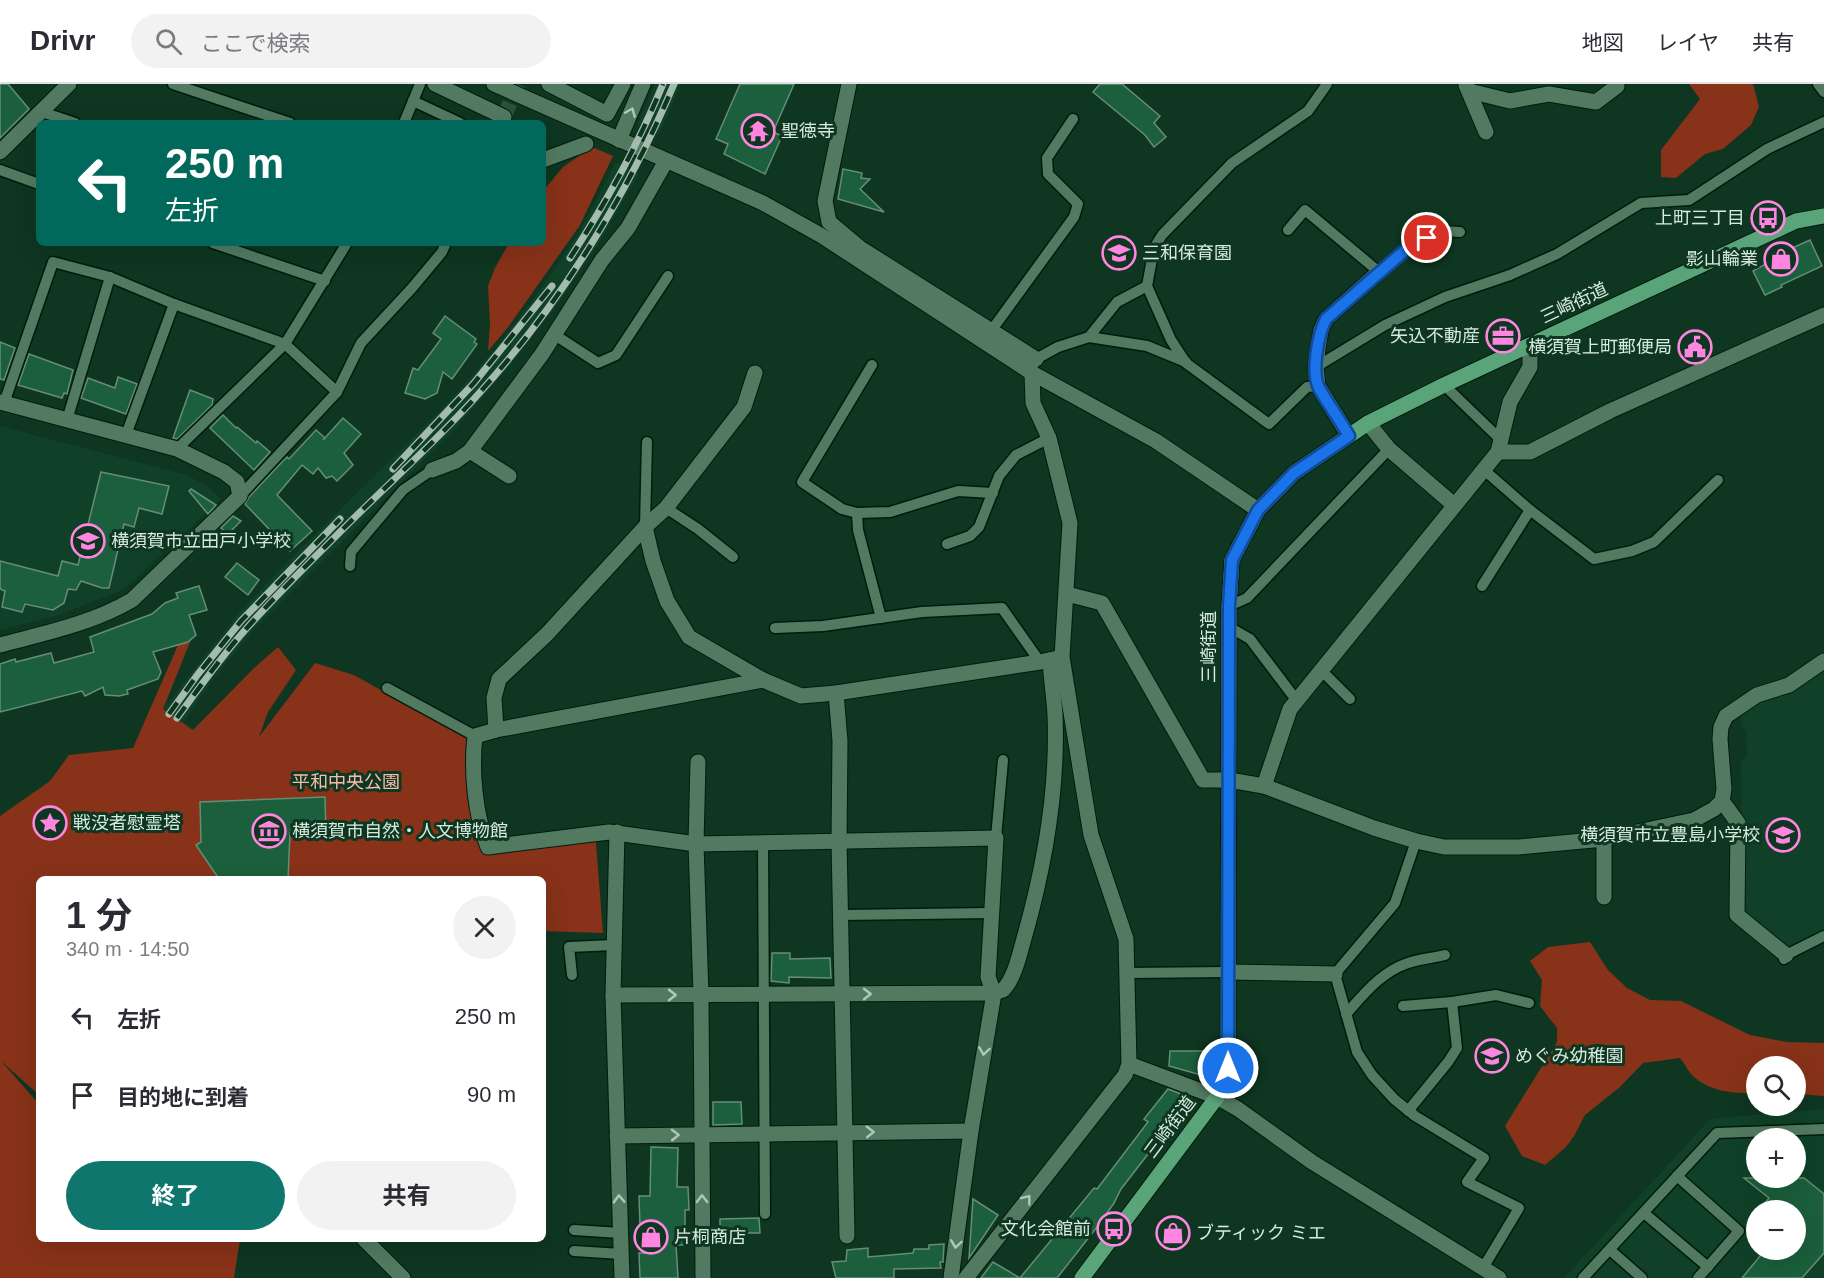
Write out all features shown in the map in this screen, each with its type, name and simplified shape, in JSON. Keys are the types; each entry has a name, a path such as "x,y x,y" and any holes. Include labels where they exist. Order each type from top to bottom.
{"main road":[{"name":"三崎街道","path":"1082,1278 1217,1097 1228,1068 1229,606 1232,560 1258,510 1294,473 1368,423 1796,221 1824,216"}],"street":[{"path":"0,152 69,84"},
{"path":"435,84 503,120"},
{"path":"495,84 763,203 822,236 1156,441 1258,510"},
{"path":"549,84 607,114 622,84"},
{"path":"619,140 643,84"},
{"path":"849,84 825,201 829,222 860,248 991,331 1034,366"},
{"path":"1467,88 1510,101 1549,94 1596,102 1617,86"},
{"path":"1467,88 1486,132"},
{"path":"546,159 586,144"},
{"path":"432,470 456,461 470,451 555,335 602,261 628,228 666,161"},
{"path":"1349,436 1318,386 1316,367 1321,330 1326,319 1379,272"},
{"path":"1500,446 1530,452 1610,411 1824,315"},
{"path":"1264,786 1290,709 1484,469 1500,446 1510,402 1530,367 1530,345"},
{"path":"613,995 994,993 1004,990 1011,978 1038,889 1045,854 1054,776 1055,715 1051,660 1067,594 1070,523 1049,438 1033,403 1034,366"},
{"path":"496,730 494,698 499,679 547,634 645,527 666,508 744,407 755,374"},
{"path":"0,645 67,628 112,612 132,600 240,496 237,482 224,472 177,449 2,402"},
{"path":"1368,423 1389,449 1454,505"},
{"path":"470,451 509,476"},
{"path":"645,527 653,561 667,601 688,637 763,681 801,696 836,693 1051,660"},
{"path":"1067,594 1102,603 1203,780 1229,780 1264,786 1374,828 1444,847 1519,847 1604,840 1694,820 1714,809 1722,801 1724,789 1720,739 1721,727 1726,716 1757,695 1789,686 1824,661"},
{"path":"966,1278 1125,1075 1129,1065 1126,939 1091,835 1051,660"},
{"path":"763,681 496,730 475,736 473,755 480,829 488,848 617,832 696,844 996,838 988,977 994,993 971,1131 951,1278"},
{"path":"836,693 840,741 847,1236"},
{"path":"698,762 696,844 701,994 703,1278"},
{"path":"1722,801 1738,823 1737,915 1785,957"},
{"path":"617,832 613,995 622,1278"},
{"path":"1604,840 1604,897"},
{"path":"1228,972 1335,974"},
{"path":"1129,1065 1217,1097 1238,1109 1312,1162 1499,1278"},
{"path":"617,1136 971,1131"},
{"path":"367,1242 403,1278"}],"lane":[{"path":"173,84 281,120"},
{"path":"405,120 420,84"},
{"path":"1186,363 1172,340 1147,286 1154,248 1162,235 1232,163 1308,111 1327,84"},
{"path":"1818,84 1824,92"},
{"path":"413,101 454,120"},
{"path":"42,112 66,120"},
{"path":"991,331 1074,217 1078,204 1048,174 1047,158 1073,119"},
{"path":"1316,367 1385,325 1445,297 1510,275 1557,254 1641,203 1689,200 1767,149 1824,122"},
{"path":"0,170 36,183"},
{"path":"1288,230 1305,210 1379,272 1410,246 1444,231 1460,232"},
{"path":"222,246 325,281"},
{"path":"177,449 285,344 345,246"},
{"path":"240,496 337,392 361,343 411,288 445,246"},
{"path":"2,402 53,262 110,277 174,304 285,344 337,392"},
{"path":"555,335 598,363 616,355 668,276"},
{"path":"67,420 110,277"},
{"path":"1089,337 1118,302 1147,286"},
{"path":"126,435 174,304"},
{"path":"1034,366 1058,347 1089,337 1147,346 1186,363 1269,424 1307,387 1318,386"},
{"path":"872,365 802,482 842,509 857,513 890,512 958,491 993,493"},
{"path":"1444,386 1500,446"},
{"path":"947,544 970,536 979,527 999,476 1016,455 1049,438"},
{"path":"645,527 646,442"},
{"path":"1229,606 1247,598 1389,449"},
{"path":"1484,469 1530,510 1594,559 1632,551 1654,542 1718,480"},
{"path":"350,566 351,552 403,490 432,470"},
{"path":"666,508 698,529 733,557"},
{"path":"1482,586 1530,510"},
{"path":"857,513 858,530 880,618"},
{"path":"775,628 823,626 922,612 1002,608 1051,660"},
{"path":"1228,627 1250,639 1297,701"},
{"path":"1321,670 1350,699"},
{"path":"387,688 475,736"},
{"path":"996,838 1003,760"},
{"path":"1416,841 1395,903 1335,974 1357,1052 1372,1075 1408,1111 1484,1158 1467,1182 1519,1208 1483,1268"},
{"path":"763,843 765,1214"},
{"path":"841,915 991,913"},
{"path":"1785,957 1824,936"},
{"path":"572,975 569,947 614,945"},
{"path":"1346,1014 1382,977 1393,969 1409,962 1445,955"},
{"path":"1127,973 1228,972"},
{"path":"1403,1005 1452,1002 1496,995 1529,1003"},
{"path":"1408,1111 1457,1048 1452,1002"},
{"path":"1583,1278 1717,1133 1824,1129"},
{"path":"1677,1176 1739,1231 1698,1278"},
{"path":"1644,1213 1708,1267"},
{"path":"574,1230 620,1233"},
{"path":"1610,1250 1642,1278"},
{"path":"574,1251 621,1254"}],"shaded area":[{"path":"655,84 681,84 659,135 637,125"},
{"path":"616,162 639,174 600,241 559,302 511,364 458,426 253,630 210,683 183,723 163,709 236,616 288,561 442,409 495,349 541,289 581,229"},
{"name":"横須賀市立田戸小学校","path":"0,426 187,475 208,487 221,499 132,582 117,592 56,616 0,630"},
{"name":"横須賀市立豊島小学校","path":"1824,667 1824,931 1788,951 1742,910 1741,760 1747,755 1746,731 1741,726 1740,707 1754,700 1790,694"},
{"path":"1824,1109 1824,1278 1564,1278 1710,1119 1746,1116 1806,1116 1806,1111"}],"green space":[{"path":"1689,84 1753,84 1759,107 1751,125 1723,149 1705,154 1676,178 1661,177 1661,150 1700,99"},
{"path":"592,147 613,156 580,225 509,326 488,351 490,324 488,286 495,268 507,246 546,246 546,187 563,167"},
{"name":"平和中央公園","path":"192,637 163,709 193,730 278,647 296,670 268,712 259,737 315,663 354,675 473,742 488,847 595,831 603,933 546,931 546,876 36,876 36,1092 1,1061 36,1101 36,1242 240,1242 234,1278 0,1278 0,816 50,781 69,755 133,748 178,645"},
{"path":"1590,942 1608,970 1627,988 1650,1000 1681,1001 1750,1035 1787,1042 1824,1043 1824,1096 1806,1095 1806,1056 1746,1056 1746,1093 1724,1091 1702,1083 1693,1076 1680,1058 1643,1063 1620,1087 1585,1115 1566,1147 1545,1165 1522,1156 1505,1126 1557,1042 1557,1028 1540,1006 1542,980 1530,961 1548,947"}],"building":[{"path":"0,84 8,84 29,109 0,138"},
{"path":"740,84 794,84 773,132 782,136 765,174 724,154 728,144 716,139"},
{"path":"1100,84 1122,84 1160,116 1154,123 1166,137 1154,147 1145,135 1093,92"},
{"path":"843,169 862,173 861,178 870,179 860,189 884,212 838,199"},
{"path":"1810,240 1822,266 1765,295 1753,271 1771,261 1770,258"},
{"path":"445,316 476,339 474,342 477,344 452,379 443,372 437,393 425,399 405,393 413,368 418,370 441,339 433,333"},
{"path":"0,342 15,348 4,380 0,379"},
{"path":"29,354 73,370 67,394 64,393 62,398 18,385"},
{"path":"118,377 137,384 126,414 81,398 88,378 115,388"},
{"path":"190,390 213,399 212,405 177,439 173,438"},
{"path":"223,415 236,428 270,452 254,470 210,428"},
{"path":"343,418 361,434 344,453 353,465 337,481 332,476 326,478 318,468 313,474 302,465 277,495 312,531 290,551 245,504 282,462 287,457 289,459 316,430 325,438"},
{"path":"101,472 169,486 162,514 139,508 134,527 124,524 109,588 81,581 76,590 68,589 64,603 53,610 25,604 22,612 2,607 5,591 0,589 0,561 58,576 62,561 78,565"},
{"path":"191,489 216,505 208,514 189,491"},
{"path":"233,516 241,521 228,534 221,528"},
{"path":"237,563 259,580 248,595 225,577"},
{"path":"199,586 207,610 189,615 196,635 188,642 153,652 161,672 158,679 127,690 128,694 119,696 105,695 103,687 85,696 82,691 0,712 0,664 51,653 54,663 94,652 90,637 152,614 165,603 178,598 176,593"},
{"path":"325,797 326,833 290,833 288,876 217,876 196,845 201,842 200,802"},
{"path":"772,953 790,953 790,959 830,958 831,978 789,977 789,983 771,981"},
{"path":"1170,1051 1203,1051 1201,1075 1169,1066"},
{"path":"1168,1089 1181,1094 1189,1101 1121,1189 1097,1227 1057,1278 1020,1278 1094,1188 1097,1189 1148,1122 1144,1119"},
{"path":"713,1102 741,1102 742,1124 713,1125"},
{"path":"651,1147 678,1148 677,1187 688,1187 689,1210 685,1210 685,1245 676,1245 678,1278 640,1278 639,1253 645,1253 645,1225 640,1225 639,1196 650,1196"},
{"path":"1806,1180 1824,1194 1824,1253 1802,1278 1742,1278 1757,1260 1806,1260 1806,1200 1767,1200 1769,1198 1756,1188 1806,1188"},
{"path":"973,1199 998,1215 969,1258"},
{"path":"759,1218 760,1233 720,1233 720,1219"},
{"path":"944,1244 941,1268 894,1269 894,1278 836,1278 832,1262 846,1261 847,1250 868,1248 868,1257 913,1253 914,1249 929,1249 929,1245"},
{"path":"993,1262 1020,1278 981,1278"}],"tunnel":[{"path":"504,117 518,84"}],"railway":[{"path":"570,258 621,173 663,84"},
{"path":"177,718 219,662 258,616 450,425 511,356 566,283 591,245 636,166 674,84"},
{"path":"393,469 474,383 552,286"},
{"path":"169,714 241,621 340,519"}],"place":[{"name":"聖徳寺","path":"758,131"},
{"name":"上町三丁目","path":"1768,218"},
{"name":"三和保育園","path":"1119,253"},
{"name":"影山輪業","path":"1781,259"},
{"name":"矢込不動産","path":"1503,336"},
{"name":"横須賀上町郵便局","path":"1695,347"},
{"name":"横須賀市立田戸小学校","path":"88,541"},
{"name":"戦没者慰霊塔","path":"50,823"},
{"name":"横須賀市自然・人文博物館","path":"269,831"},
{"name":"横須賀市立豊島小学校","path":"1783,835"},
{"name":"めぐみ幼稚園","path":"1492,1056"},
{"name":"文化会館前","path":"1114,1229"},
{"name":"ブティック ミエ","path":"1173,1233"},
{"name":"片桐商店","path":"651,1237"}],"route":[{"path":"1228,1068 1229,606 1232,560 1258,510 1294,473 1349,436 1318,386 1316,367 1318,348 1321,330 1326,319 1410,246 1427,238"}]}
